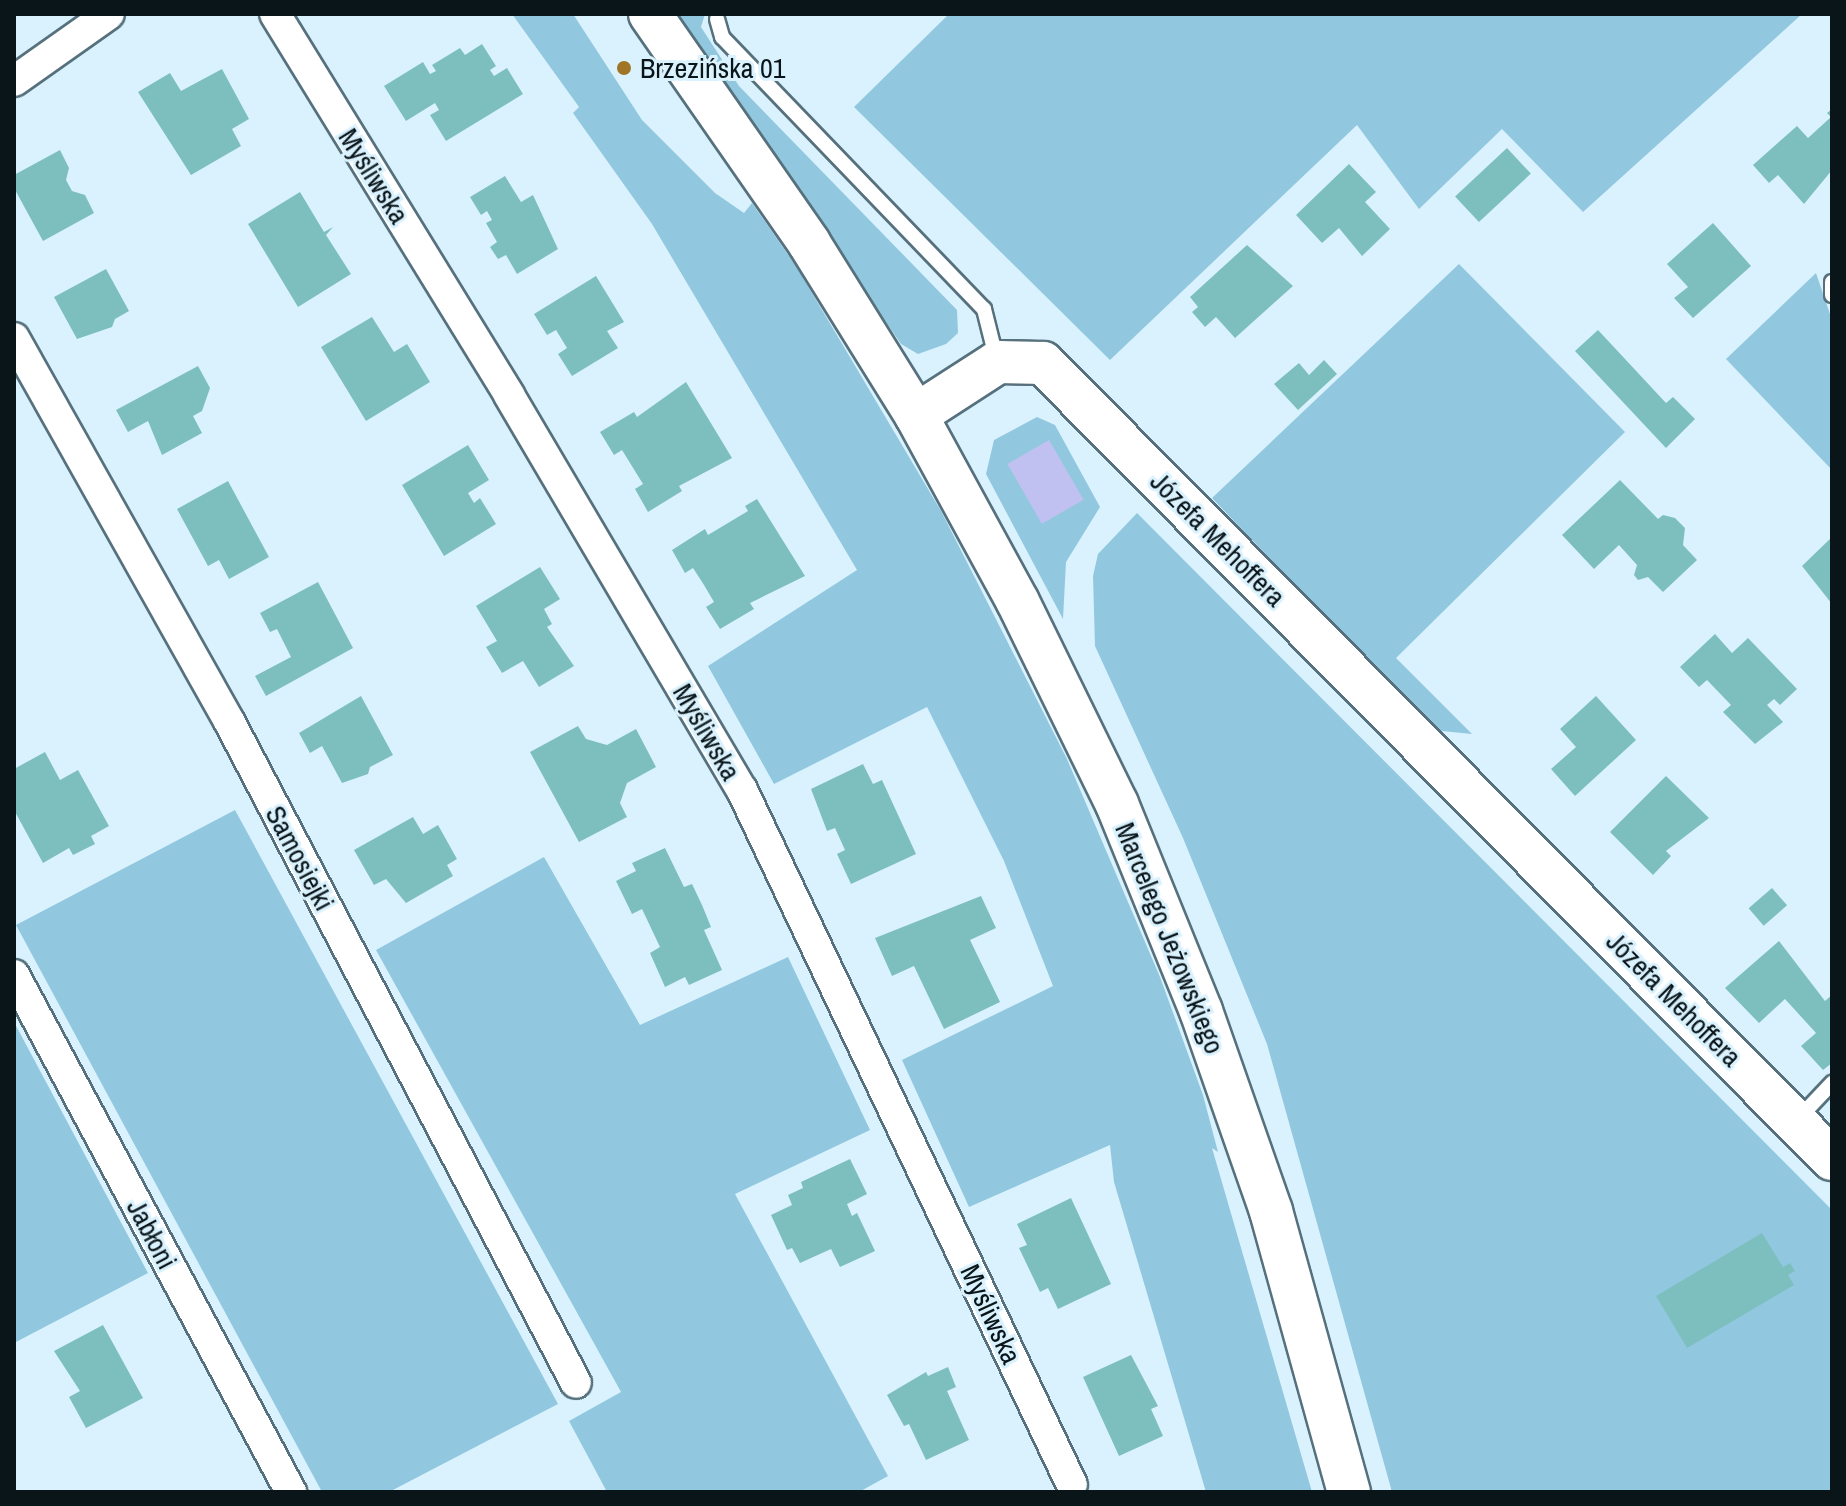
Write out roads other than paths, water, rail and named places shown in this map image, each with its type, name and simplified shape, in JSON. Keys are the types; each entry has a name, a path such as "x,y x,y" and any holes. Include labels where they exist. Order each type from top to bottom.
{"street":[{"path":"14,81 109,14"},
{"name":"Myśliwska","path":"275,14 509,395 742,790 1072,1485"},
{"path":"650,14 809,243 916,415 998,362"},
{"name":"Samosiejki","path":"14,338 229,721 576,1383"},
{"name":"Józefa Mehoffera","path":"998,362 1043,363 1832,1159"},
{"name":"Marcelego Jeżowskiego","path":"916,415 1018,602 1123,819 1227,1084 1325,1397 1349,1492"},
{"name":"Jabłoni","path":"14,975 291,1492"}],"lane":[{"path":"717,19 722,37 984,309 998,362"},
{"path":"1832,282 1832,295"},
{"path":"1795,1122 1832,1083"}],"place":[{"name":"Brzezińska 01","path":"624,68"}]}
